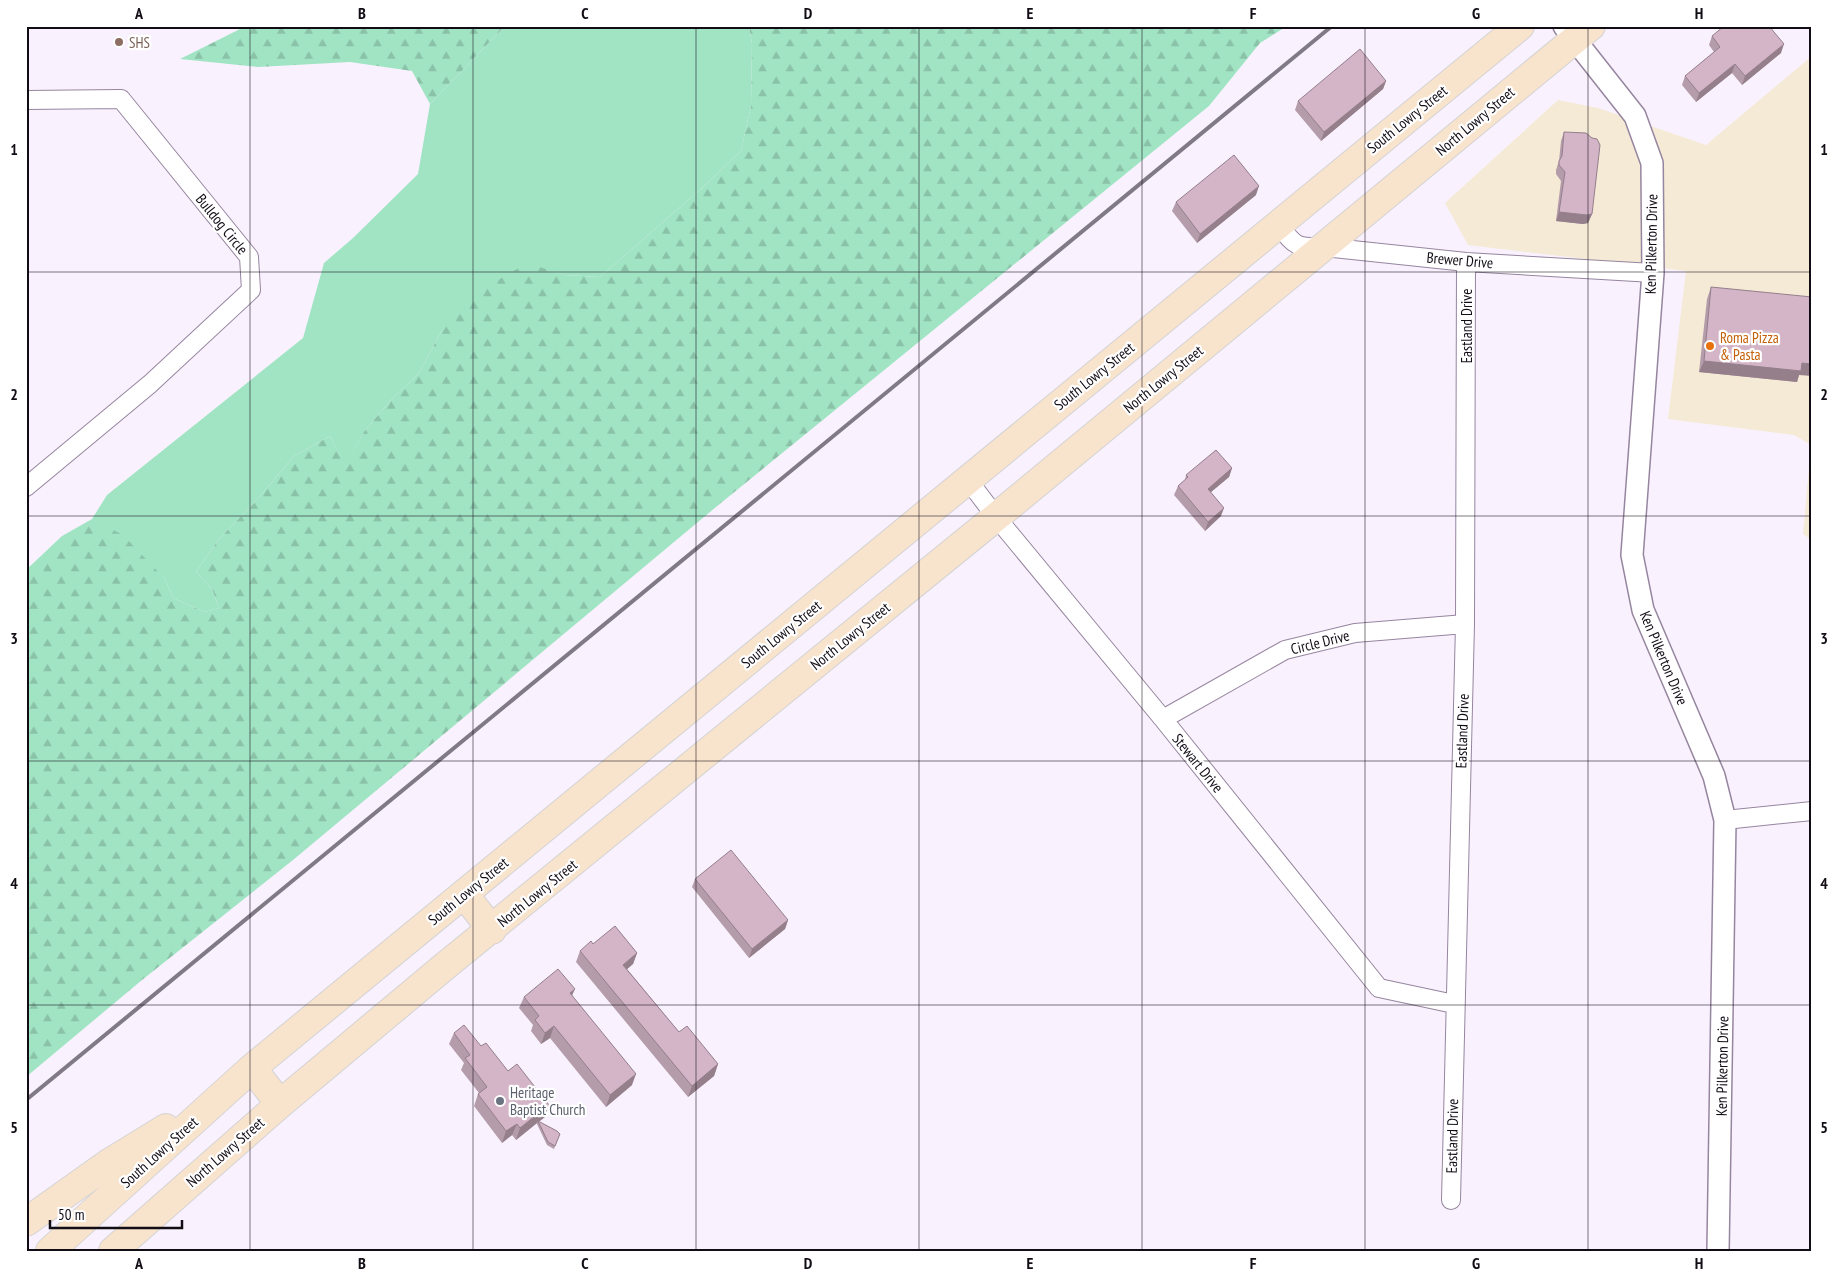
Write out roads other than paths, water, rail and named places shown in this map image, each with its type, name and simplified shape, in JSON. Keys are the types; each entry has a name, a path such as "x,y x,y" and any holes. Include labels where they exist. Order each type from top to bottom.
{"main road":[{"name":"South Lowry Street","path":"50,1251 252,1068 1520,26"},
{"name":"North Lowry Street","path":"113,1251 280,1104 1324,247 1577,31"},
{"path":"464,894 492,930"},
{"path":"252,1068 280,1104"},
{"path":"26,1222 109,1163 229,1088"}],"street":[{"name":"Ken Pilkerton Drive","path":"1577,31 1635,116 1652,163 1652,273 1632,555 1643,610 1714,776 1725,820 1718,1251"},
{"name":"Bulldog Circle","path":"26,100 121,99 250,257 251,290 150,384 26,487"},
{"name":"Brewer Drive","path":"1278,224 1294,244 1305,248 1324,247 1466,262 1652,273"},
{"name":"Eastland Drive","path":"1451,1200 1454,1004 1465,624 1466,262"},
{"name":"Stewart Drive","path":"968,480 996,517 1163,719 1379,988 1454,1004"},
{"name":"Circle Drive","path":"1163,719 1285,650 1355,633 1465,624"},
{"path":"1725,820 1812,811"}],"railway":[{"path":"26,1100 1332,26"}],"place":[{"name":"SHS","path":"119,42"},
{"name":"Roma Pizza & Pasta","path":"1710,346"},
{"name":"Heritage Baptist Church","path":"500,1101"}]}
